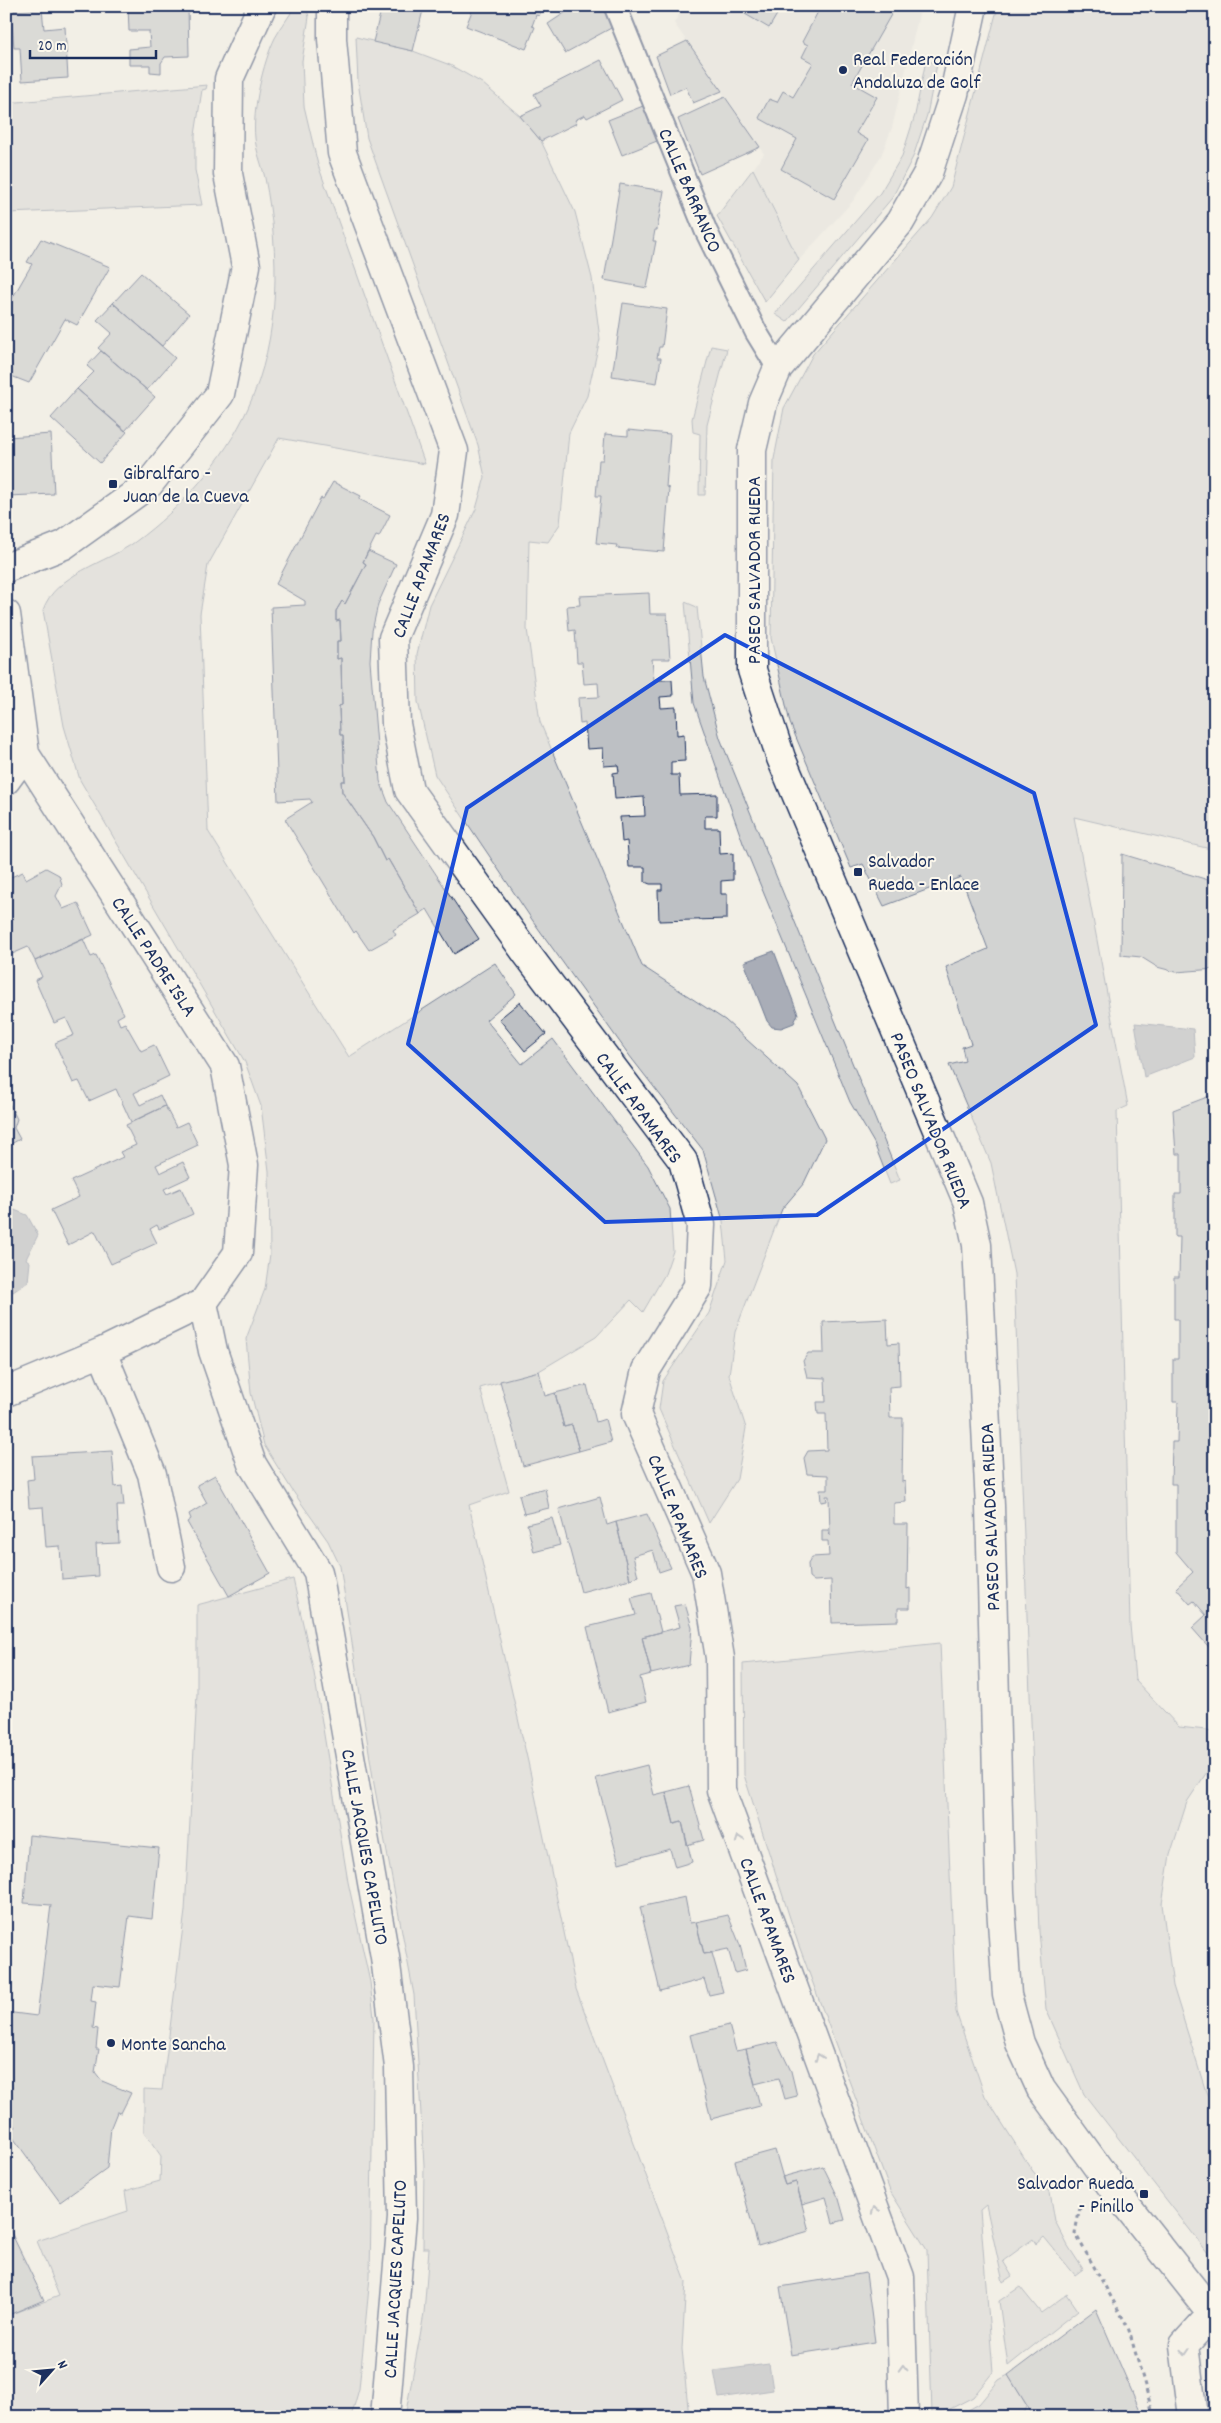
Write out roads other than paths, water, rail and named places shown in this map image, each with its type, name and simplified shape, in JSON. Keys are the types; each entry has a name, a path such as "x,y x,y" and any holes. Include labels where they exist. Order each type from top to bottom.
{"street":[{"path":"6,568 64,545 149,484 220,394 246,266 228,174 229,79 262,6"},
{"name":"CALLE APAMARES","path":"332,6 332,39 342,153 454,451 445,515 393,638 396,724 409,790 527,954 683,1161 701,1225 698,1286 646,1370 636,1414 706,1573 720,1658 721,1790 900,2277 904,2417"},
{"name":"PASEO SALVADOR RUEDA","path":"973,6 954,94 928,173 900,222 778,368 763,403 752,450 752,670 781,758 968,1203 976,1245 990,1506 1000,1892 1007,1995 1020,2044 1041,2089 1112,2187 1213,2316"},
{"name":"CALLE PADRE ISLA","path":"6,614 25,754 226,1066 244,1165 238,1253 203,1303"},
{"path":"6,780 25,754"},
{"path":"6,1392 102,1352 203,1303"},
{"name":"CALLE JACQUES CAPELUTO","path":"203,1303 213,1352 252,1464 318,1572 385,1957 398,2067 402,2218 384,2417"},
{"path":"102,1352 152,1474 171,1567"},
{"path":"1193,2417 1184,2345 1213,2316"}],"lane":[{"name":"CALLE BARRANCO","path":"615,6 706,231 756,332 778,368"}],"place":[{"name":"Real Federación Andaluza de Golf","path":"843,70"},
{"name":"Gibralfaro - Juan de la Cueva","path":"113,484"},
{"name":"Salvador Rueda - Enlace","path":"858,872"},
{"name":"Monte Sancha","path":"111,2043"},
{"name":"Salvador Rueda - Pinillo","path":"1144,2194"}]}
